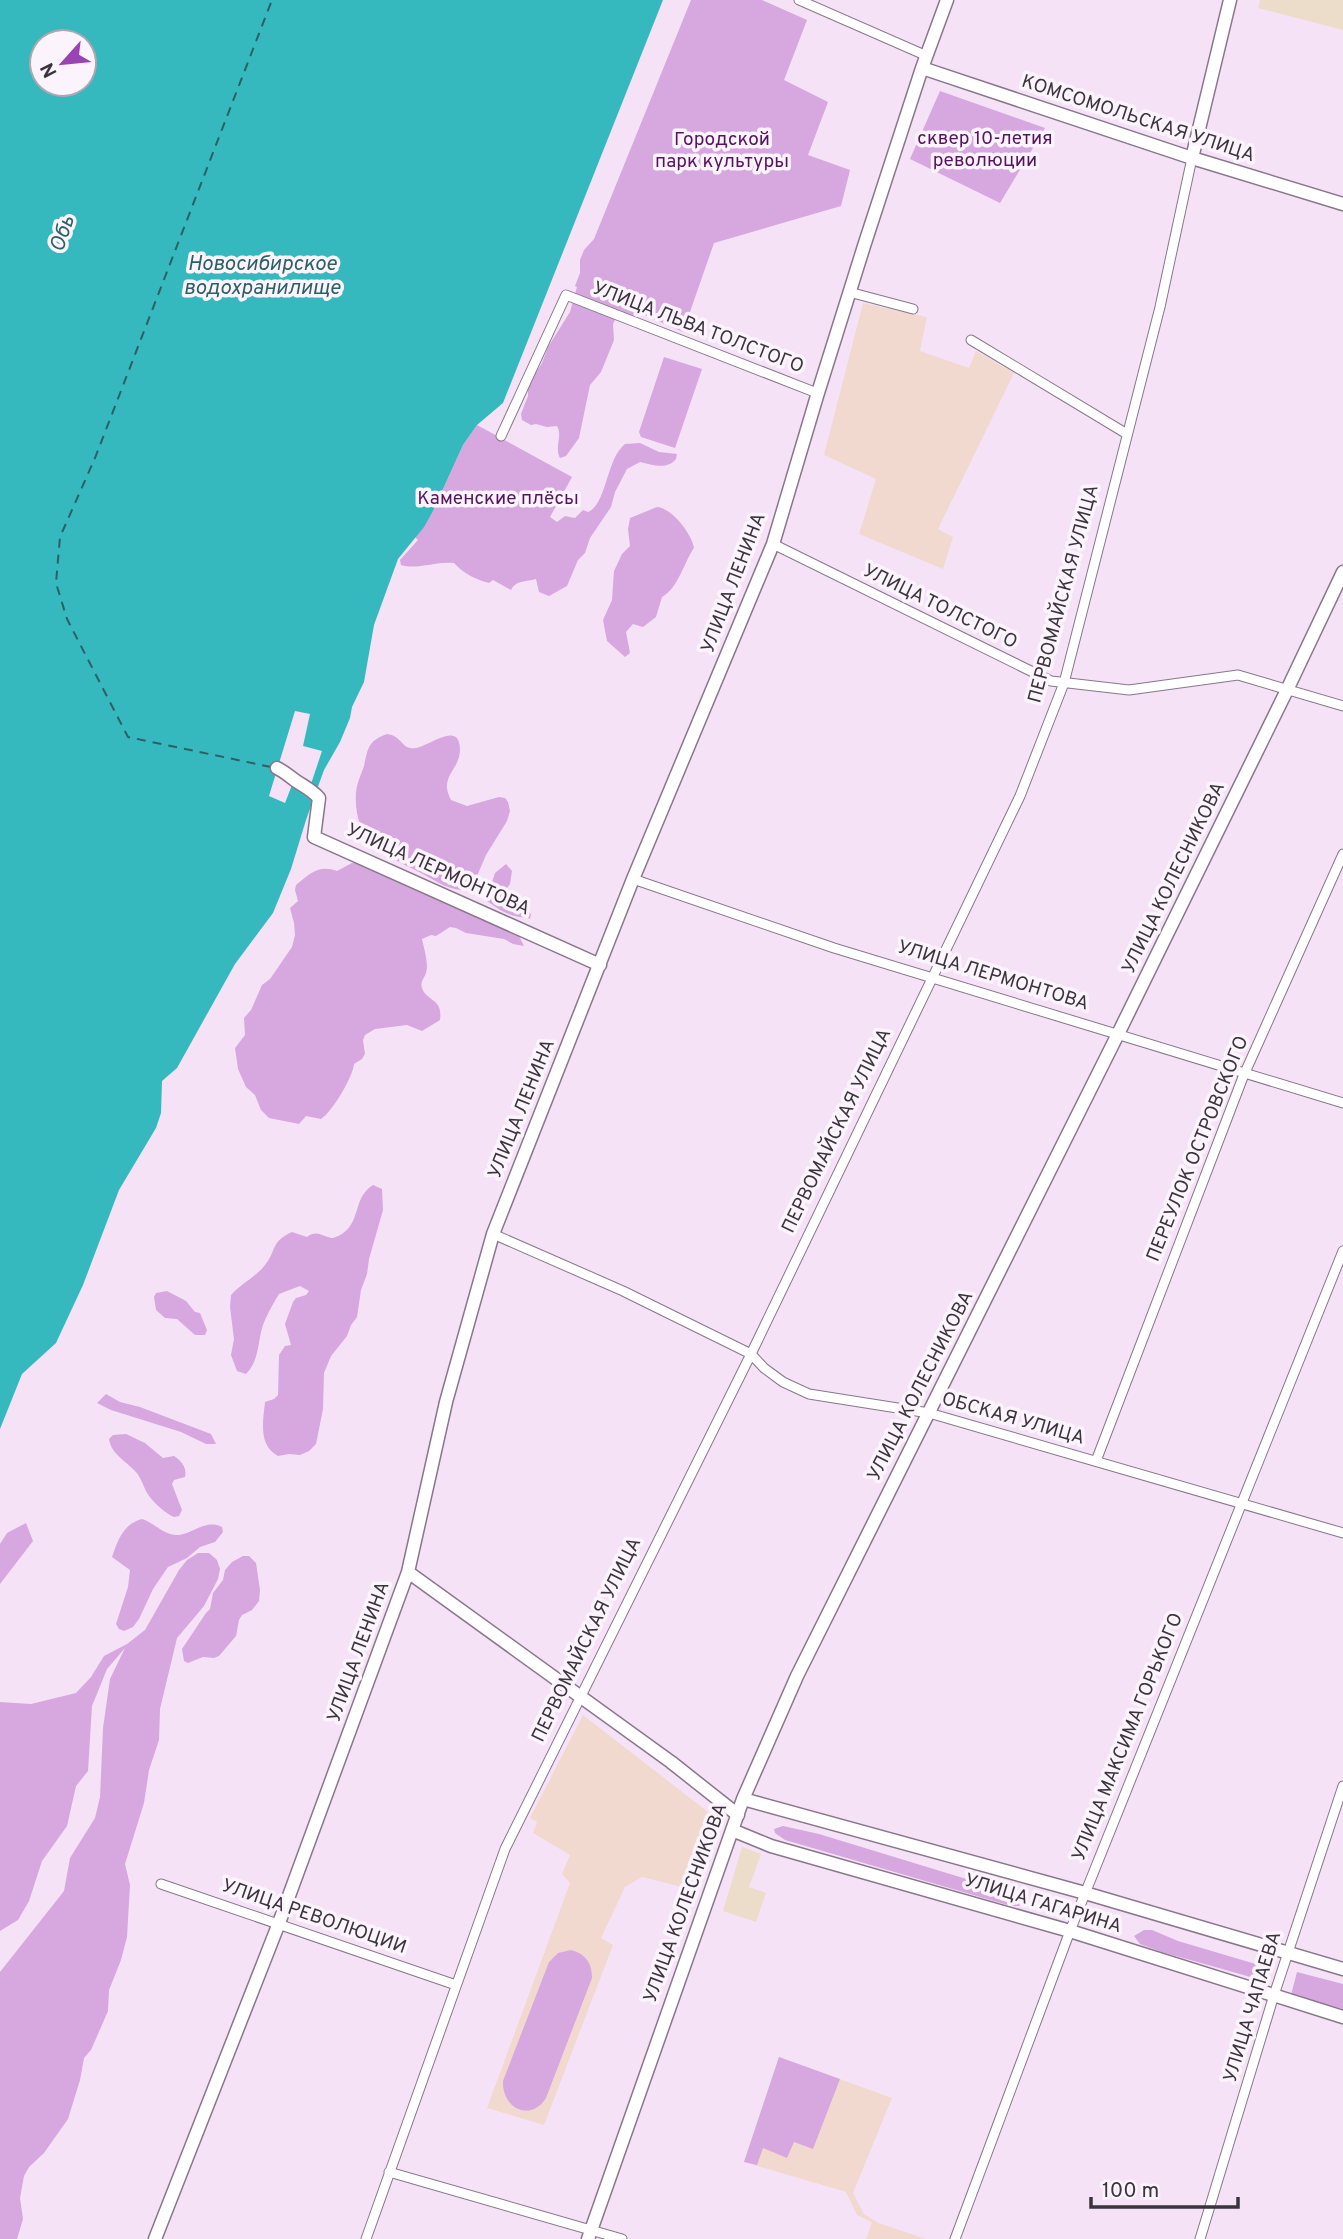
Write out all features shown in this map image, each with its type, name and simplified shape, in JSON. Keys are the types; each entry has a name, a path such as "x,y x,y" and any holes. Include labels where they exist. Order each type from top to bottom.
{"street":[{"name":"КОМСОМОЛЬСКАЯ УЛИЦА","path":"799,0 925,62 1192,158 1343,204"},
{"name":"УЛИЦА ЛЕНИНА","path":"155,2239 279,1923 408,1572 446,1402 493,1234 633,879 773,544 849,292 947,0"},
{"name":"ПЕРВОМАЙСКАЯ УЛИЦА","path":"366,2239 505,1849 751,1354 1020,796 1063,683 1160,307 1230,0"},
{"path":"849,292 913,309"},
{"name":"УЛИЦА ЛЬВА ТОЛСТОГО","path":"501,436 566,295 817,393"},
{"path":"971,340 1127,434"},
{"name":"УЛИЦА ТОЛСТОГО","path":"773,544 1051,681 1129,690 1238,675 1343,706"},
{"name":"УЛИЦА КОЛЕСНИКОВА","path":"589,2234 743,1799 797,1676 1118,1034 1343,572"},
{"name":"УЛИЦА ЛЕРМОНТОВА","path":"277,768 308,787 320,798 314,836 600,965"},
{"name":"ПЕРЕУЛОК ОСТРОВСКОГО","path":"1096,1461 1244,1073 1343,854"},
{"name":"УЛИЦА ЛЕРМОНТОВА","path":"633,879 834,948 1343,1103"},
{"name":"ОБСКАЯ УЛИЦА","path":"493,1234 623,1291 751,1354 783,1382 809,1394 929,1413 1343,1534"},
{"name":"УЛИЦА МАКСИМА ГОРЬКОГО","path":"955,2239 1070,1931 1343,1251"},
{"path":"408,1572 671,1762 738,1815"},
{"name":"УЛИЦА ЧАПАЕВА","path":"1200,2239 1274,1995 1343,1786"},
{"name":"УЛИЦА ГАГАРИНА","path":"743,1799 1343,1969"},
{"name":"УЛИЦА ГАГАРИНА","path":"732,1830 771,1846 1070,1931 1343,2017"},
{"name":"УЛИЦА РЕВОЛЮЦИИ","path":"161,1884 456,1985"},
{"path":"389,2172 589,2234 622,2239"}],"shaded area":[{"path":"1260,0 1343,0 1343,30 1258,8"},
{"path":"863,303 927,317 920,351 969,368 976,351 1014,373 938,529 953,537 943,569 859,534 876,479 824,455"},
{"path":"583,1715 708,1812 691,1877 685,1876 682,1887 642,1877 625,1887 601,1938 613,1945 544,2125 487,2108 570,1883 562,1874 570,1855 533,1833 537,1822 530,1818"},
{"path":"742,1847 761,1854 749,1887 766,1893 756,1922 723,1911"},
{"path":"779,2057 892,2098 853,2193 864,2214 878,2223 926,2239 866,2239 872,2222 857,2215 846,2192 744,2162"}],"green space":[{"name":"Городской парк культуры","path":"691,0 762,0 807,20 784,80 828,102 808,155 850,170 841,206 714,243 683,332 640,313 615,320 614,340 601,372 590,385 579,438 566,456 560,458 557,426 531,425 522,420 528,385 570,312 580,273 580,260 584,250 594,239"},
{"name":"сквер 10-летия революции","path":"940,91 1045,128 1000,203 910,159"},
{"path":"664,357 702,369 675,448 641,437 639,432"},
{"name":"Каменские плёсы","path":"477,425 572,477 550,517 557,522 565,516 575,518 583,510 588,512 594,507 614,460 625,444 640,443 659,452 677,454 676,459 668,465 640,462 627,469 615,492 611,507 590,538 567,586 549,596 539,592 536,579 518,583 511,590 493,580 489,583 474,578 454,563 414,567 401,565 400,560 418,540 415,537 433,511 463,445"},
{"path":"657,507 669,512 680,523 694,548 677,581 662,597 656,617 643,627 633,624 626,632 630,653 625,657 607,641 603,620 612,600 614,571 622,554 630,546 630,518"},
{"path":"387,734 410,748 454,736 460,749 457,763 448,779 451,800 467,806 499,797 508,802 510,811 507,821 486,855 477,876 461,890 444,885 392,858 364,833 356,808 357,785 370,746 376,739"},
{"path":"352,863 363,864 388,877 430,891 449,905 517,932 524,946 450,927 436,936 422,939 427,965 422,988 437,1004 440,1020 422,1031 407,1025 375,1029 365,1035 365,1054 354,1064 341,1094 321,1119 306,1116 299,1124 269,1118 261,1110 255,1095 246,1087 238,1069 235,1048 245,1035 244,1018 251,1010 262,985 270,979 292,947 295,935 290,908 298,901 296,885 320,869 337,871"},
{"path":"506,864 512,871 506,895 531,914 530,919 509,914 483,898 487,884 492,882 495,873"},
{"path":"373,1185 382,1189 383,1210 361,1290 357,1317 347,1336 331,1356 324,1373 323,1409 316,1444 300,1455 278,1456 267,1446 263,1432 265,1402 278,1395 279,1355 285,1346 291,1345 285,1324 293,1302 309,1291 300,1286 279,1294 265,1320 254,1362 246,1374 237,1371 231,1355 234,1339 231,1295 269,1260 280,1239 292,1232 307,1237 317,1234 333,1238 343,1233 353,1221 361,1198"},
{"path":"167,1291 186,1301 195,1312 200,1313 207,1330 205,1335 195,1335 177,1319 165,1318 156,1310 156,1293"},
{"path":"106,1394 120,1402 211,1434 216,1444 206,1444 181,1432 97,1403"},
{"path":"126,1434 145,1443 163,1458 174,1456 183,1465 185,1477 174,1480 172,1484 182,1510 179,1516 170,1515 155,1503 136,1472 113,1449 109,1439 113,1435"},
{"path":"142,1519 174,1535 210,1525 222,1527 223,1532 215,1542 200,1547 187,1558 168,1567 153,1589 139,1619 133,1627 124,1631 116,1624 128,1587 130,1570 112,1557 126,1529"},
{"path":"26,1523 33,1541 0,1584 0,1544 7,1533"},
{"path":"198,1553 209,1553 217,1560 220,1569 218,1579 204,1606 177,1638 160,1709 159,1740 149,1770 144,1803 125,1864 130,1885 127,1937 109,1990 108,2011 91,2050 84,2058 68,2119 24,2176 20,2198 23,2219 17,2239 0,2239 0,1972 64,1891 70,1858 95,1818 100,1797 103,1728 110,1679 125,1648 107,1669 92,1706 88,1771 76,1786 67,1826 42,1861 29,1901 18,1920 0,1931 0,1702 31,1704 76,1693 91,1677 104,1656 127,1644 145,1630 179,1570 187,1560"},
{"path":"243,1556 249,1556 256,1563 259,1601 252,1610 242,1615 236,1636 219,1656 203,1657 188,1663 184,1661 182,1649 210,1609 213,1593 223,1580 225,1570"},
{"path":"783,1826 819,1834 1009,1892 1020,1906 1011,1906 785,1840 775,1833 774,1829"},
{"path":"1144,1930 1152,1930 1178,1941 1259,1965 1266,1971 1262,1979 1254,1978 1162,1952 1140,1944 1134,1936"},
{"path":"571,1950 587,1960 592,1978 546,2098 533,2109 518,2109 507,2099 503,2081 549,1962 558,1953"},
{"path":"1297,1972 1343,1984 1343,2009 1291,1995"},
{"path":"779,2057 840,2079 813,2149 794,2142 787,2158 763,2148 757,2165 744,2162"}],"water":[{"name":"Новосибирское водохранилище","path":"0,0 663,0 503,403 477,425 463,445 424,527 398,559 374,625 364,682 340,742 324,770 291,869 273,913 235,964 177,1068 162,1081 161,1113 156,1128 119,1190 83,1285 56,1343 22,1374 0,1429"}],"pier":[{"path":"295,711 310,714 303,746 322,751 310,787 292,785 285,803 269,796"}],"ferry route":[{"path":"271,767 128,737 67,619 56,583 60,537 95,458 272,0"}],"water label":[{"name":"Обь","path":"63,234"}]}
